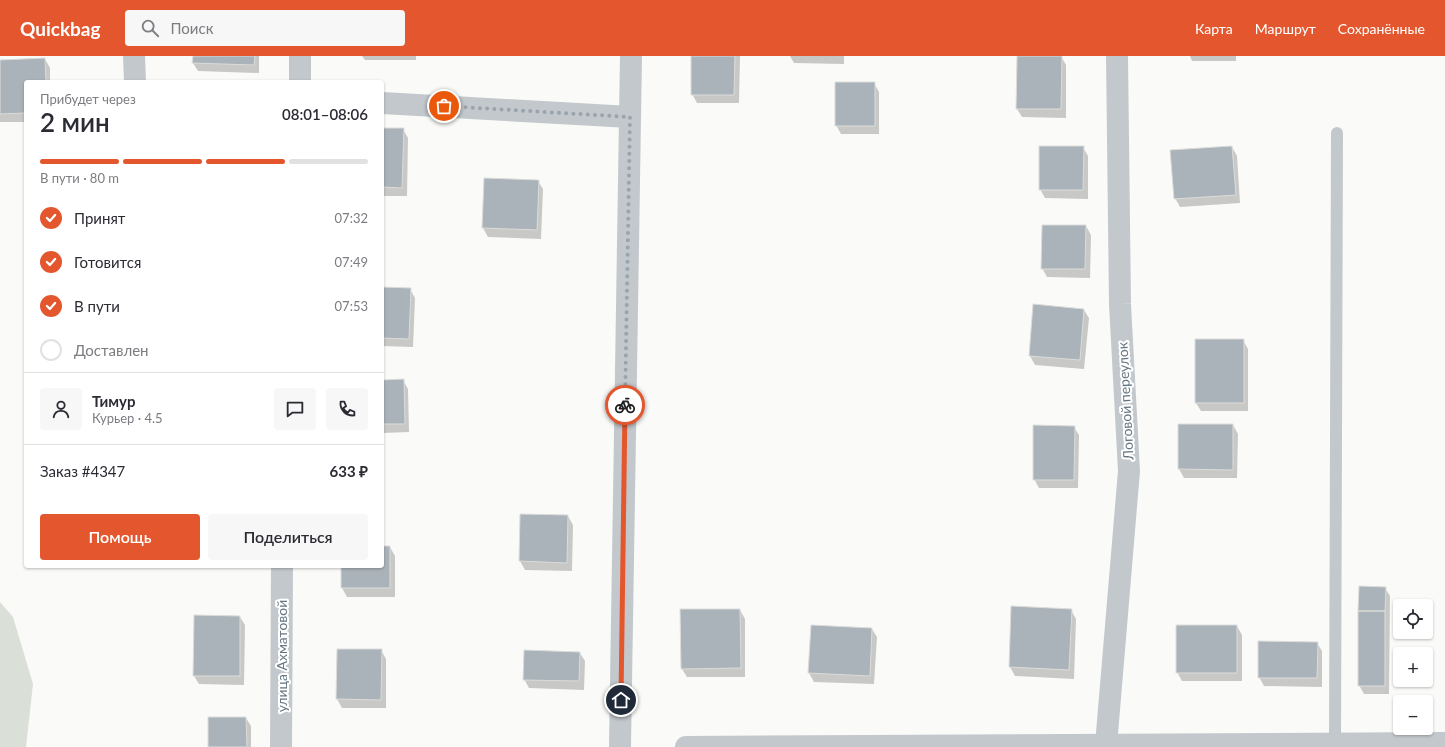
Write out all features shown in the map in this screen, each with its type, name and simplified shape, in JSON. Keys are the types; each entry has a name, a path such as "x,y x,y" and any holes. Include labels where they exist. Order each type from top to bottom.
{"street":[{"path":"134,56 135,80"},
{"path":"300,56 300,80"},
{"path":"620,747 632,56"},
{"name":"Логовой переулок","path":"1106,745 1129,471 1120,304 1117,56"},
{"path":"384,103 630,117"},
{"name":"улица Ахматовой","path":"281,747 282,568"},
{"path":"686,747 1445,744"}],"lane":[{"path":"1334,744 1337,133"}],"shaded area":[{"path":"0,602 13,617 33,684 26,747 0,747"}],"building":[{"path":"193,56 255,56 254,65 192,63"},
{"path":"691,56 735,56 734,95 691,95"},
{"path":"1017,56 1062,56 1061,109 1016,109"},
{"path":"45,58 46,80 24,80 24,113 0,114 0,60"},
{"path":"835,82 875,82 875,126 835,126"},
{"path":"384,128 404,128 402,188 384,187"},
{"path":"1039,146 1084,146 1083,190 1039,190"},
{"path":"1232,146 1236,195 1174,199 1170,150"},
{"path":"484,178 539,180 537,230 482,228"},
{"path":"1042,225 1086,225 1085,269 1041,269"},
{"path":"384,287 411,288 409,339 384,338"},
{"path":"1033,304 1084,309 1080,360 1029,356"},
{"path":"1195,339 1244,339 1244,403 1195,403"},
{"path":"404,379 405,424 384,424 384,380"},
{"path":"1178,424 1233,424 1233,470 1178,469"},
{"path":"1033,425 1075,426 1074,480 1033,480"},
{"path":"520,514 568,515 567,563 519,561"},
{"path":"384,546 390,546 390,588 341,588 341,568 384,568"},
{"path":"1359,586 1386,587 1385,611 1358,611"},
{"path":"1011,606 1072,609 1069,670 1009,667"},
{"path":"680,609 740,609 741,668 681,669"},
{"path":"1358,611 1385,611 1385,686 1358,686"},
{"path":"194,615 240,616 240,676 193,676"},
{"path":"811,625 872,628 870,676 808,673"},
{"path":"1176,625 1237,625 1237,673 1176,673"},
{"path":"1258,641 1318,642 1317,678 1258,678"},
{"path":"337,649 382,649 381,700 336,699"},
{"path":"524,650 580,652 579,681 523,680"},
{"path":"208,717 246,717 247,747 208,747"}],"way so far":[{"path":"444,106 630,117 625,405"}],"route":[{"path":"621,700 625,405"}]}
